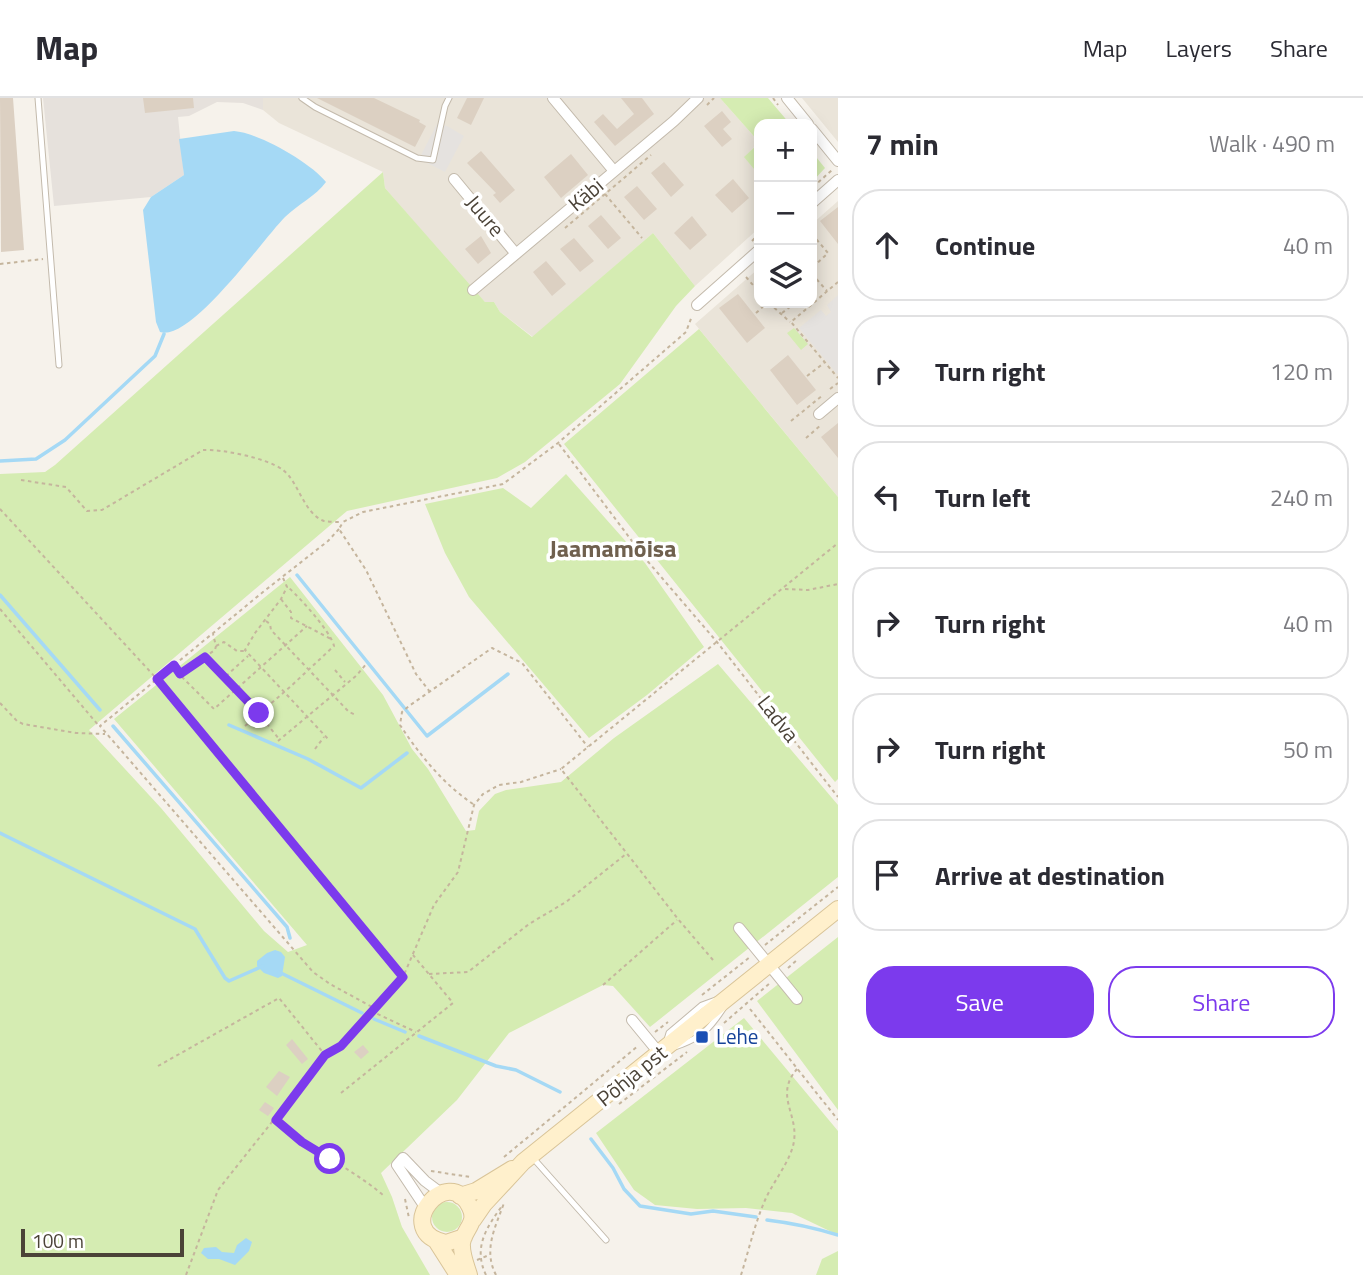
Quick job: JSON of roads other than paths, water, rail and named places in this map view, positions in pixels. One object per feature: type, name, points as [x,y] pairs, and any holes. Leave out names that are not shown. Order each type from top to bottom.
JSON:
[{"type":"street","points":[[553,98],[614,171]]},
{"type":"street","name":"Käbi","points":[[474,290],[698,98]]},
{"type":"street","points":[[786,98],[804,119]]},
{"type":"street","points":[[817,138],[836,170],[817,196]]},
{"type":"street","name":"Juure","points":[[454,179],[516,254]]},
{"type":"street","points":[[697,305],[754,254]]},
{"type":"street","points":[[819,414],[838,398]]},
{"type":"street","name":"Põhja pst","points":[[460,1196],[476,1191],[527,1159],[732,994],[774,971],[838,909]]},
{"type":"street","points":[[739,928],[797,999]]},
{"type":"street","points":[[632,1020],[662,1052]]},
{"type":"street","points":[[425,1207],[397,1165],[403,1158],[441,1193]]},
{"type":"street","name":"Põhja pst","points":[[473,1220],[484,1204],[527,1159]]},
{"type":"street","points":[[451,1192],[460,1196],[470,1206],[473,1220],[462,1245],[468,1268],[425,1228],[425,1207],[441,1193],[451,1192]]},
{"type":"street","points":[[435,1239],[446,1243],[464,1237]]},
{"type":"lane","points":[[38,98],[59,365]]},
{"type":"lane","points":[[302,98],[416,158],[433,160],[449,98]]},
{"type":"lane","points":[[527,1159],[606,1240]]},
{"type":"water","points":[[234,131],[257,137],[283,150],[326,182],[285,217],[207,306],[189,322],[173,331],[160,332],[156,322],[143,210],[151,197],[184,175],[179,139]]},
{"type":"water","points":[[275,950],[285,957],[282,976],[278,978],[264,973],[257,966],[257,961]]},
{"type":"water","points":[[246,1238],[252,1242],[249,1251],[235,1265],[219,1259],[208,1259],[201,1253],[204,1248],[216,1247],[222,1252],[234,1253],[237,1245]]},
{"type":"waterway","points":[[0,461],[36,459],[65,440],[155,356],[164,334]]},
{"type":"waterway","points":[[297,575],[427,736],[508,674]]},
{"type":"waterway","points":[[0,595],[100,710]]},
{"type":"waterway","points":[[229,725],[308,759],[361,788],[407,753]]},
{"type":"waterway","points":[[113,726],[287,927],[290,938]]},
{"type":"waterway","points":[[0,833],[195,929],[229,981],[263,966]]},
{"type":"waterway","points":[[279,972],[362,1013]]},
{"type":"waterway","points":[[374,1019],[405,1032]]},
{"type":"waterway","points":[[419,1036],[496,1066],[516,1070],[560,1092]]},
{"type":"waterway","points":[[591,1139],[613,1168],[624,1189],[640,1206],[691,1214],[713,1211],[756,1217]]},
{"type":"waterway","points":[[767,1220],[838,1235]]},
{"type":"place","name":"Lehe","points":[[702,1037]]},
{"type":"district","name":"Jaamamõisa","points":[[613,549]]}]
